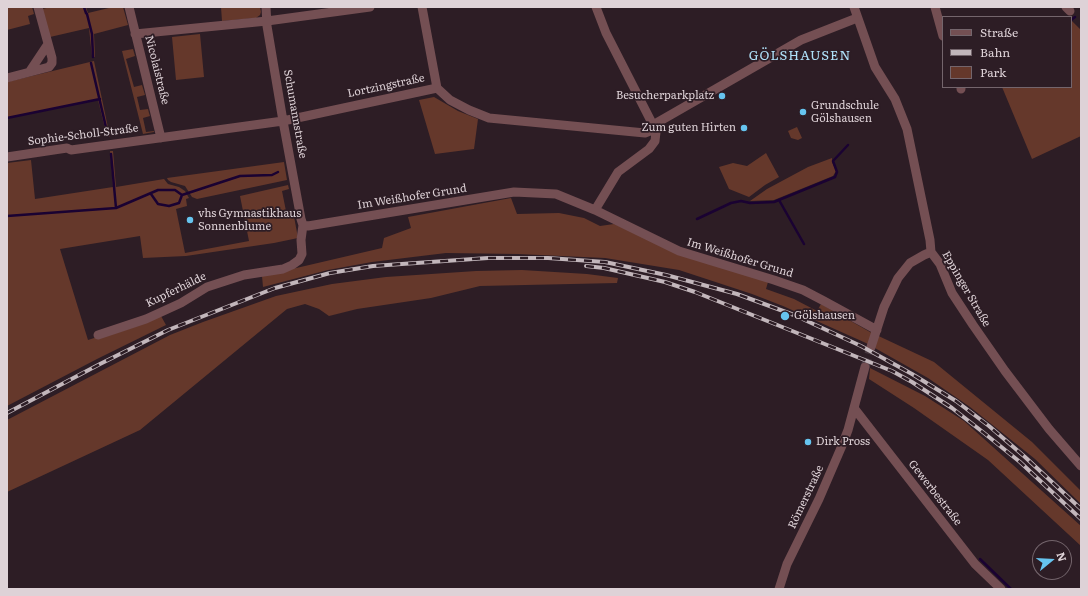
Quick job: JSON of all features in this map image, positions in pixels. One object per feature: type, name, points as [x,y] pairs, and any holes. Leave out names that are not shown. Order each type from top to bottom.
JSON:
[{"type":"street","points":[[7,78],[49,66],[52,63],[52,58],[38,7]]},
{"type":"street","name":"Nicolaistraße","points":[[129,7],[161,138]]},
{"type":"street","name":"Schumannstraße","points":[[266,7],[283,121],[303,225]]},
{"type":"street","points":[[136,34],[267,21],[370,7]]},
{"type":"street","points":[[422,7],[437,88]]},
{"type":"street","points":[[595,210],[618,172],[649,149],[655,140],[656,132],[606,33],[596,7]]},
{"type":"street","name":"Eppinger Straße","points":[[854,7],[875,67],[895,99],[907,129],[930,240],[931,252],[940,264],[952,293],[1005,371],[1049,429],[1081,466]]},
{"type":"street","points":[[935,7],[942,32]]},
{"type":"street","points":[[653,125],[801,40],[857,18]]},
{"type":"street","points":[[30,72],[48,44]]},
{"type":"street","name":"Lortzingstraße","points":[[161,138],[283,121],[437,88],[450,100],[489,118],[645,133],[650,131],[653,125]]},
{"type":"street","name":"Sophie-Scholl-Straße","points":[[7,157],[67,148],[72,150],[161,138]]},
{"type":"street","name":"Im Weißhofer Grund","points":[[303,225],[308,226],[514,192],[556,194],[595,210],[679,251],[803,290],[877,330]]},
{"type":"street","name":"Kupferhälde","points":[[98,334],[146,319],[181,302],[207,287],[244,275],[283,269],[292,265],[299,260],[302,254],[301,240],[303,225]]},
{"type":"street","points":[[871,347],[884,307],[898,278],[910,263],[931,252]]},
{"type":"street","name":"Römerstraße","points":[[779,589],[788,564],[841,448],[865,367]]},
{"type":"street","name":"Gewerbestraße","points":[[854,408],[975,564],[1001,589]]},
{"type":"green space","points":[[7,7],[32,7],[34,14],[28,16],[30,24],[7,30]]},
{"type":"green space","points":[[51,7],[86,7],[88,13],[113,7],[123,7],[128,25],[94,34],[95,57],[92,57],[89,28],[50,37],[42,9]]},
{"type":"green space","points":[[221,7],[260,7],[261,12],[256,18],[222,21]]},
{"type":"green space","points":[[1072,21],[1081,30],[1081,136],[1032,159],[1002,88],[1072,88]]},
{"type":"green space","points":[[200,34],[204,77],[176,80],[172,37]]},
{"type":"green space","points":[[133,49],[135,56],[126,59],[134,87],[142,85],[145,95],[137,97],[140,110],[148,109],[150,116],[143,118],[146,132],[154,132],[143,134],[122,51]]},
{"type":"green space","points":[[94,61],[110,137],[107,137],[98,100],[7,118],[7,82]]},
{"type":"green space","points":[[434,97],[458,111],[478,119],[474,149],[435,154],[419,100]]},
{"type":"green space","points":[[797,127],[802,138],[798,140],[791,138],[788,131]]},
{"type":"green space","points":[[110,151],[113,151],[116,187],[164,179],[168,184],[179,187],[185,191],[189,198],[186,199],[187,206],[176,209],[185,253],[249,241],[240,196],[288,185],[289,189],[282,191],[286,211],[293,211],[298,238],[186,256],[143,258],[140,236],[60,249],[88,340],[161,316],[166,325],[7,406],[7,163],[31,160],[35,199],[113,187]]},
{"type":"green space","points":[[766,153],[779,177],[749,197],[729,189],[719,167],[733,163],[747,166]]},
{"type":"green space","points":[[832,158],[836,171],[833,176],[774,200],[750,201],[767,189],[808,167]]},
{"type":"green space","points":[[284,162],[287,180],[197,199],[192,197],[185,186],[171,182],[167,178]]},
{"type":"green space","points":[[511,198],[517,214],[559,213],[584,218],[600,226],[614,224],[768,282],[766,289],[794,299],[817,311],[821,304],[870,332],[934,362],[1032,442],[1081,491],[1081,504],[1035,459],[970,407],[928,378],[866,343],[783,306],[679,270],[605,258],[518,254],[446,253],[372,262],[328,270],[263,287],[262,276],[382,248],[384,238],[411,228],[408,217]]},
{"type":"green space","points":[[522,270],[587,274],[618,278],[617,283],[480,286],[431,298],[357,309],[329,316],[319,309],[305,304],[287,309],[140,430],[7,492],[7,420],[170,335],[276,296],[332,284],[386,277],[476,271]]},
{"type":"green space","points":[[870,368],[925,396],[964,421],[1081,526],[1081,546],[988,460],[914,408],[869,379]]},
{"type":"waterway","points":[[84,7],[92,34],[93,57]]},
{"type":"waterway","points":[[91,63],[108,136]]},
{"type":"waterway","points":[[7,118],[100,99]]},
{"type":"waterway","points":[[697,219],[731,203],[741,201],[750,203],[774,202],[835,177],[837,172],[833,161],[848,145]]},
{"type":"waterway","points":[[111,154],[116,208]]},
{"type":"waterway","points":[[7,216],[116,208],[158,190],[175,190],[182,195],[240,176],[272,175],[278,172]]},
{"type":"waterway","points":[[151,194],[158,204],[169,206],[179,203],[182,195]]},
{"type":"waterway","points":[[779,200],[804,244]]},
{"type":"waterway","points":[[980,559],[1011,589]]},
{"type":"tunnel","points":[[865,367],[871,347]]},
{"type":"railway","points":[[7,413],[168,330],[275,288],[330,273],[373,266],[488,258],[548,258],[605,262],[666,275],[737,294],[794,315],[861,346],[912,374],[956,401],[989,426],[1025,457],[1081,509]]},
{"type":"railway","points":[[586,266],[604,268],[665,282],[695,292],[892,371],[952,408],[984,433],[1020,462],[1081,519]]},
{"type":"place","name":"Besucherparkplatz","points":[[722,96]]},
{"type":"place","name":"Grundschule Gölshausen","points":[[803,112]]},
{"type":"place","name":"Zum guten Hirten","points":[[744,128]]},
{"type":"place","name":"vhs Gymnastikhaus Sonnenblume","points":[[190,220]]},
{"type":"place","name":"Gölshausen","points":[[785,316]]},
{"type":"place","name":"Dirk Pross","points":[[808,442]]},
{"type":"district","name":"GÖLSHAUSEN","points":[[800,56]]}]
